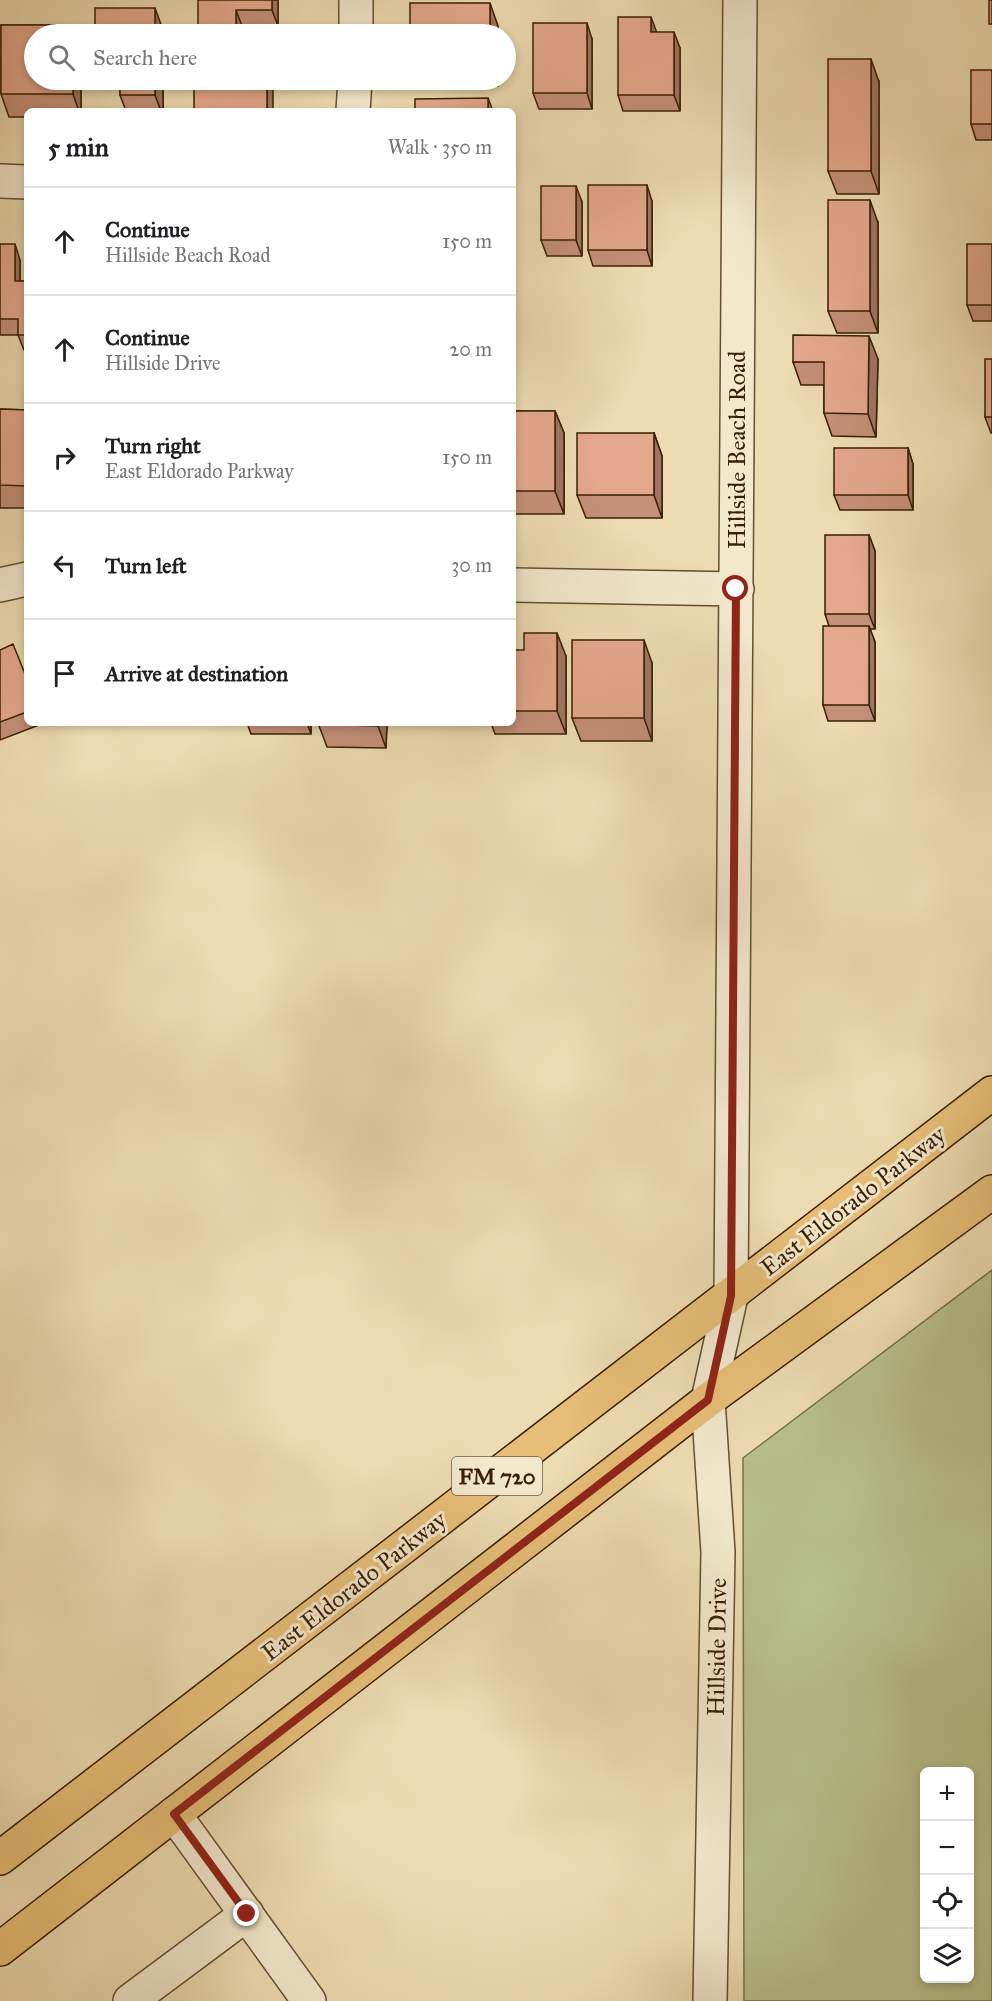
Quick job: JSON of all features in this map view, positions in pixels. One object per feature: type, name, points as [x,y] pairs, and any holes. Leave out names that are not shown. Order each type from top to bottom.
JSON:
[{"type":"main road","name":"East Eldorado Parkway","points":[[0,1857],[992,1093]]},
{"type":"main road","name":"FM 720","points":[[0,1949],[708,1400],[992,1192]]},
{"type":"street","points":[[356,0],[356,24]]},
{"type":"street","name":"Hillside Beach Road","points":[[731,1296],[740,0]]},
{"type":"street","points":[[352,108],[354,90]]},
{"type":"street","points":[[0,181],[24,182]]},
{"type":"street","points":[[0,585],[24,580]]},
{"type":"street","points":[[516,585],[736,589]]},
{"type":"street","name":"Hillside Drive","points":[[702,2001],[718,1552],[708,1400],[731,1296]]},
{"type":"street","points":[[174,1814],[309,2001]]},
{"type":"street","points":[[130,2001],[247,1914]]},
{"type":"green space","points":[[992,1270],[992,2001],[744,2001],[743,1458]]},
{"type":"building","points":[[198,0],[272,0],[272,10],[236,10],[236,24],[198,24]]},
{"type":"building","points":[[989,0],[992,0],[992,24],[989,24]]},
{"type":"building","points":[[410,3],[490,3],[490,24],[410,24]]},
{"type":"building","points":[[95,8],[155,8],[155,24],[95,24]]},
{"type":"building","points":[[618,17],[651,17],[651,32],[674,32],[674,95],[618,95]]},
{"type":"building","points":[[533,23],[587,23],[587,93],[533,93]]},
{"type":"building","points":[[1,25],[24,25],[24,90],[73,90],[73,94],[1,94]]},
{"type":"building","points":[[828,59],[871,59],[871,171],[828,171]]},
{"type":"building","points":[[971,70],[992,70],[992,124],[971,124]]},
{"type":"building","points":[[120,90],[155,90],[155,95],[120,95]]},
{"type":"building","points":[[194,90],[267,90],[267,108],[194,108]]},
{"type":"building","points":[[488,98],[488,108],[415,108],[415,99]]},
{"type":"building","points":[[588,185],[647,185],[647,250],[588,250]]},
{"type":"building","points":[[541,186],[576,186],[576,240],[541,240]]},
{"type":"building","points":[[828,200],[870,200],[870,311],[828,311]]},
{"type":"building","points":[[0,244],[15,244],[15,281],[24,281],[24,335],[18,335],[18,319],[0,319]]},
{"type":"building","points":[[967,244],[992,244],[992,305],[967,305]]},
{"type":"building","points":[[793,335],[869,336],[868,414],[824,413],[824,362],[793,362]]},
{"type":"building","points":[[985,359],[992,359],[992,417],[985,417]]},
{"type":"building","points":[[0,409],[24,410],[24,486],[0,485]]},
{"type":"building","points":[[516,411],[555,411],[555,491],[516,491]]},
{"type":"building","points":[[577,433],[654,433],[654,495],[577,495]]},
{"type":"building","points":[[834,448],[908,448],[908,495],[834,495]]},
{"type":"building","points":[[825,535],[869,535],[869,614],[825,614]]},
{"type":"building","points":[[823,626],[869,626],[869,705],[823,705]]},
{"type":"building","points":[[524,633],[557,633],[557,711],[516,711],[516,650],[524,650]]},
{"type":"building","points":[[572,640],[644,640],[644,718],[572,718]]},
{"type":"building","points":[[13,644],[24,672],[24,713],[0,722],[0,650]]},
{"type":"route","points":[[247,1914],[174,1814],[708,1400],[731,1296],[736,589]]}]
